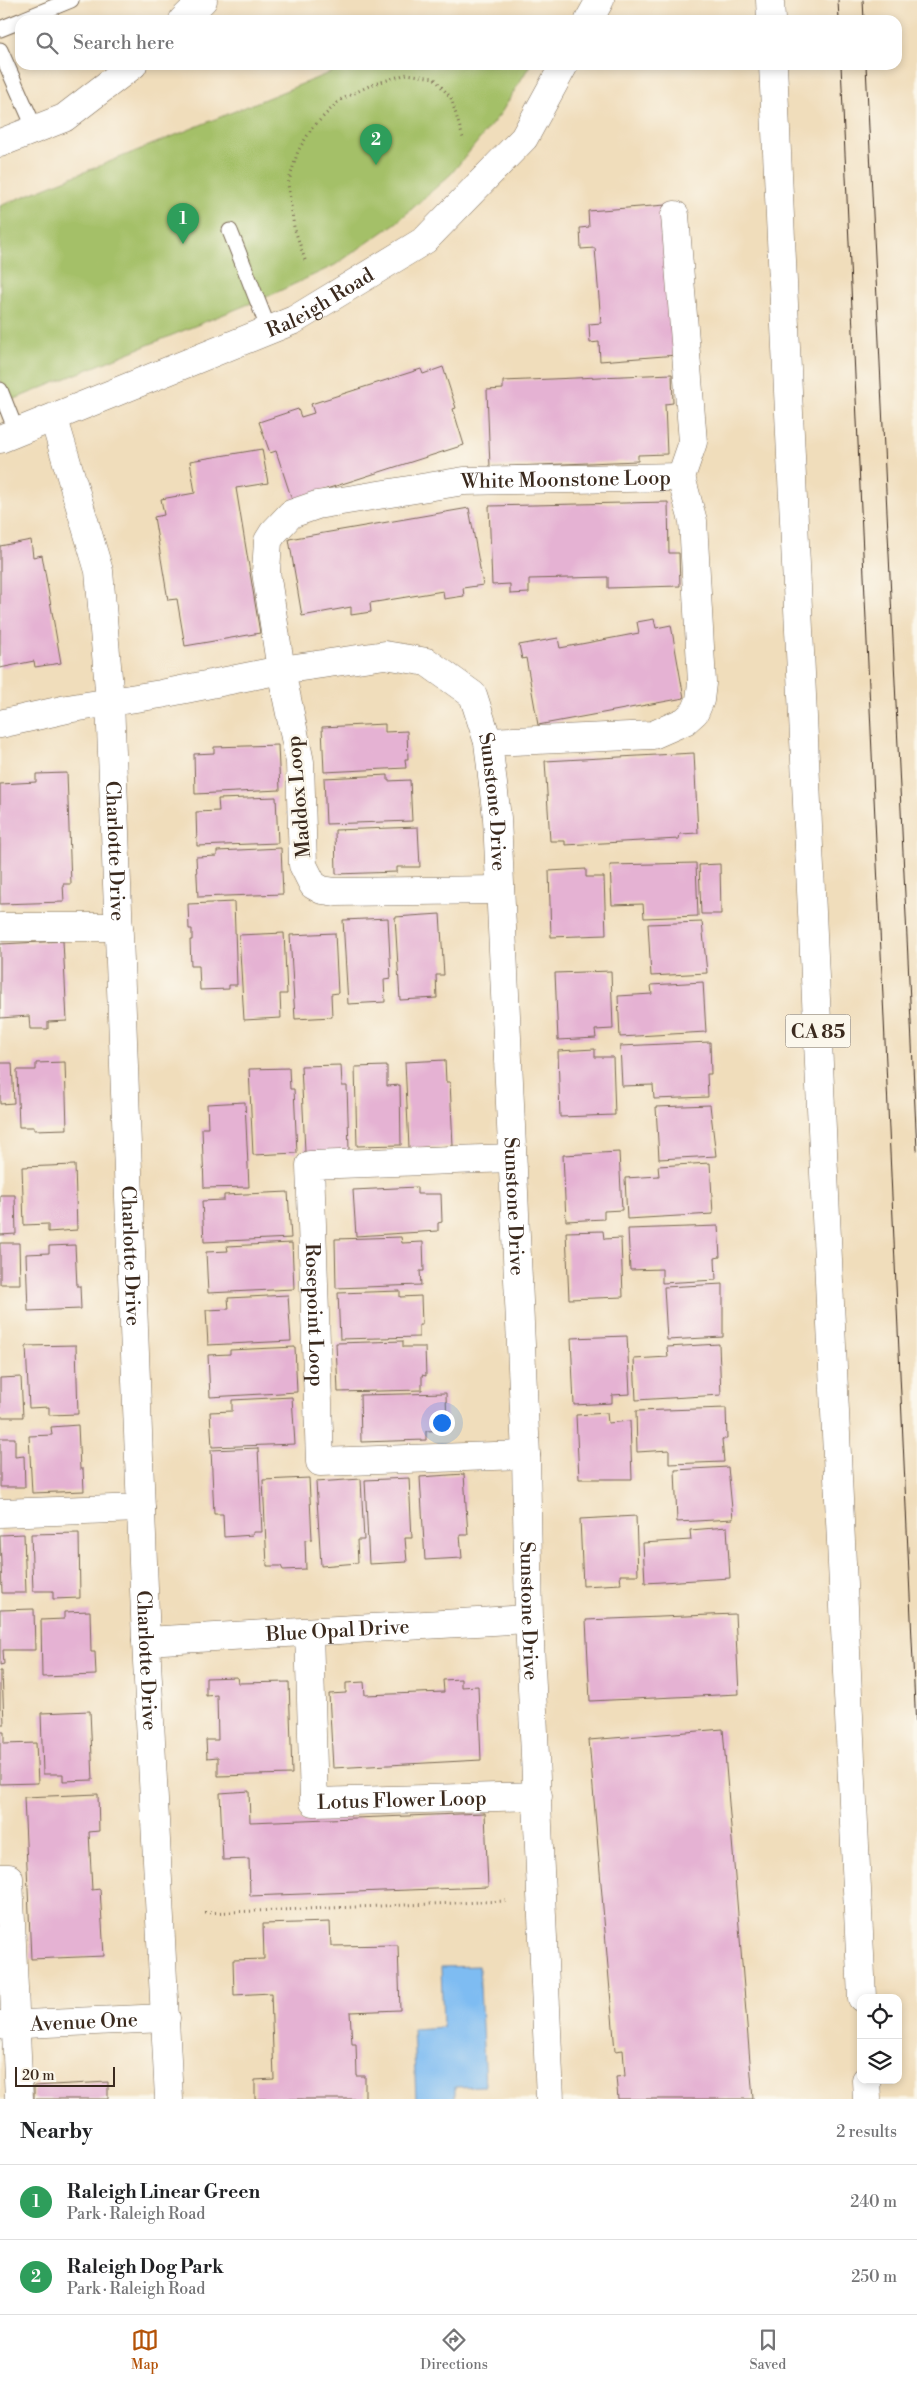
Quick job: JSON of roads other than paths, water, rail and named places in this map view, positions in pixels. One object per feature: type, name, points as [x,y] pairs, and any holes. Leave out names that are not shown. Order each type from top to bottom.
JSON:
[{"type":"main road","points":[[188,15],[203,0]]},
{"type":"main road","points":[[592,15],[600,0]]},
{"type":"main road","points":[[770,0],[771,15]]},
{"type":"main road","points":[[0,143],[64,118],[126,70]]},
{"type":"main road","name":"Raleigh Road","points":[[8,436],[54,419],[294,320],[425,240],[524,138],[561,70]]},
{"type":"main road","name":"CA 85","points":[[773,70],[862,1994]]},
{"type":"main road","points":[[675,215],[693,442],[680,477]]},
{"type":"main road","name":"Charlotte Drive","points":[[54,419],[99,571],[110,702],[146,1641],[169,2099]]},
{"type":"main road","name":"White Moonstone Loop","points":[[281,670],[266,572],[268,541],[290,514],[344,500],[464,481],[680,477],[693,521],[702,683],[700,700],[695,712],[685,721],[653,735],[488,742]]},
{"type":"main road","name":"Sunstone Drive","points":[[0,724],[281,670],[385,655],[427,662],[474,695],[488,742],[496,818],[500,890],[526,1456],[529,1619],[550,2099]]},
{"type":"main road","name":"Maddox Loop","points":[[281,670],[300,762],[303,865],[313,885],[322,890],[336,892],[500,890]]},
{"type":"main road","points":[[0,927],[119,927]]},
{"type":"main road","name":"Rosepoint Loop","points":[[512,1158],[310,1164],[320,1462],[526,1456]]},
{"type":"main road","points":[[0,1513],[141,1508]]},
{"type":"main road","name":"Blue Opal Drive","points":[[146,1641],[529,1619]]},
{"type":"main road","name":"Lotus Flower Loop","points":[[309,1632],[314,1802],[538,1796]]},
{"type":"main road","points":[[0,1878],[9,1878],[8,2024],[19,2099]]},
{"type":"main road","name":"Avenue One","points":[[8,2024],[166,2018]]},
{"type":"main road","points":[[866,2084],[867,2099]]},
{"type":"lane","points":[[34,15],[71,0]]},
{"type":"lane","points":[[0,29],[15,23]]},
{"type":"lane","points":[[0,50],[35,129]]},
{"type":"lane","points":[[230,231],[270,330]]},
{"type":"lane","points":[[0,390],[8,436]]},
{"type":"water","points":[[479,1966],[485,2086],[455,2087],[455,2099],[416,2099],[413,2029],[443,2027],[441,1967]]},
{"type":"tram line","points":[[838,0],[839,15]]},
{"type":"tram line","points":[[863,0],[864,15]]},
{"type":"tram line","points":[[841,70],[917,1751]]},
{"type":"tram line","points":[[866,70],[917,1150]]},
{"type":"place","name":"Raleigh Dog Park","points":[[376,165]]},
{"type":"place","name":"Raleigh Linear Green","points":[[183,244]]}]
